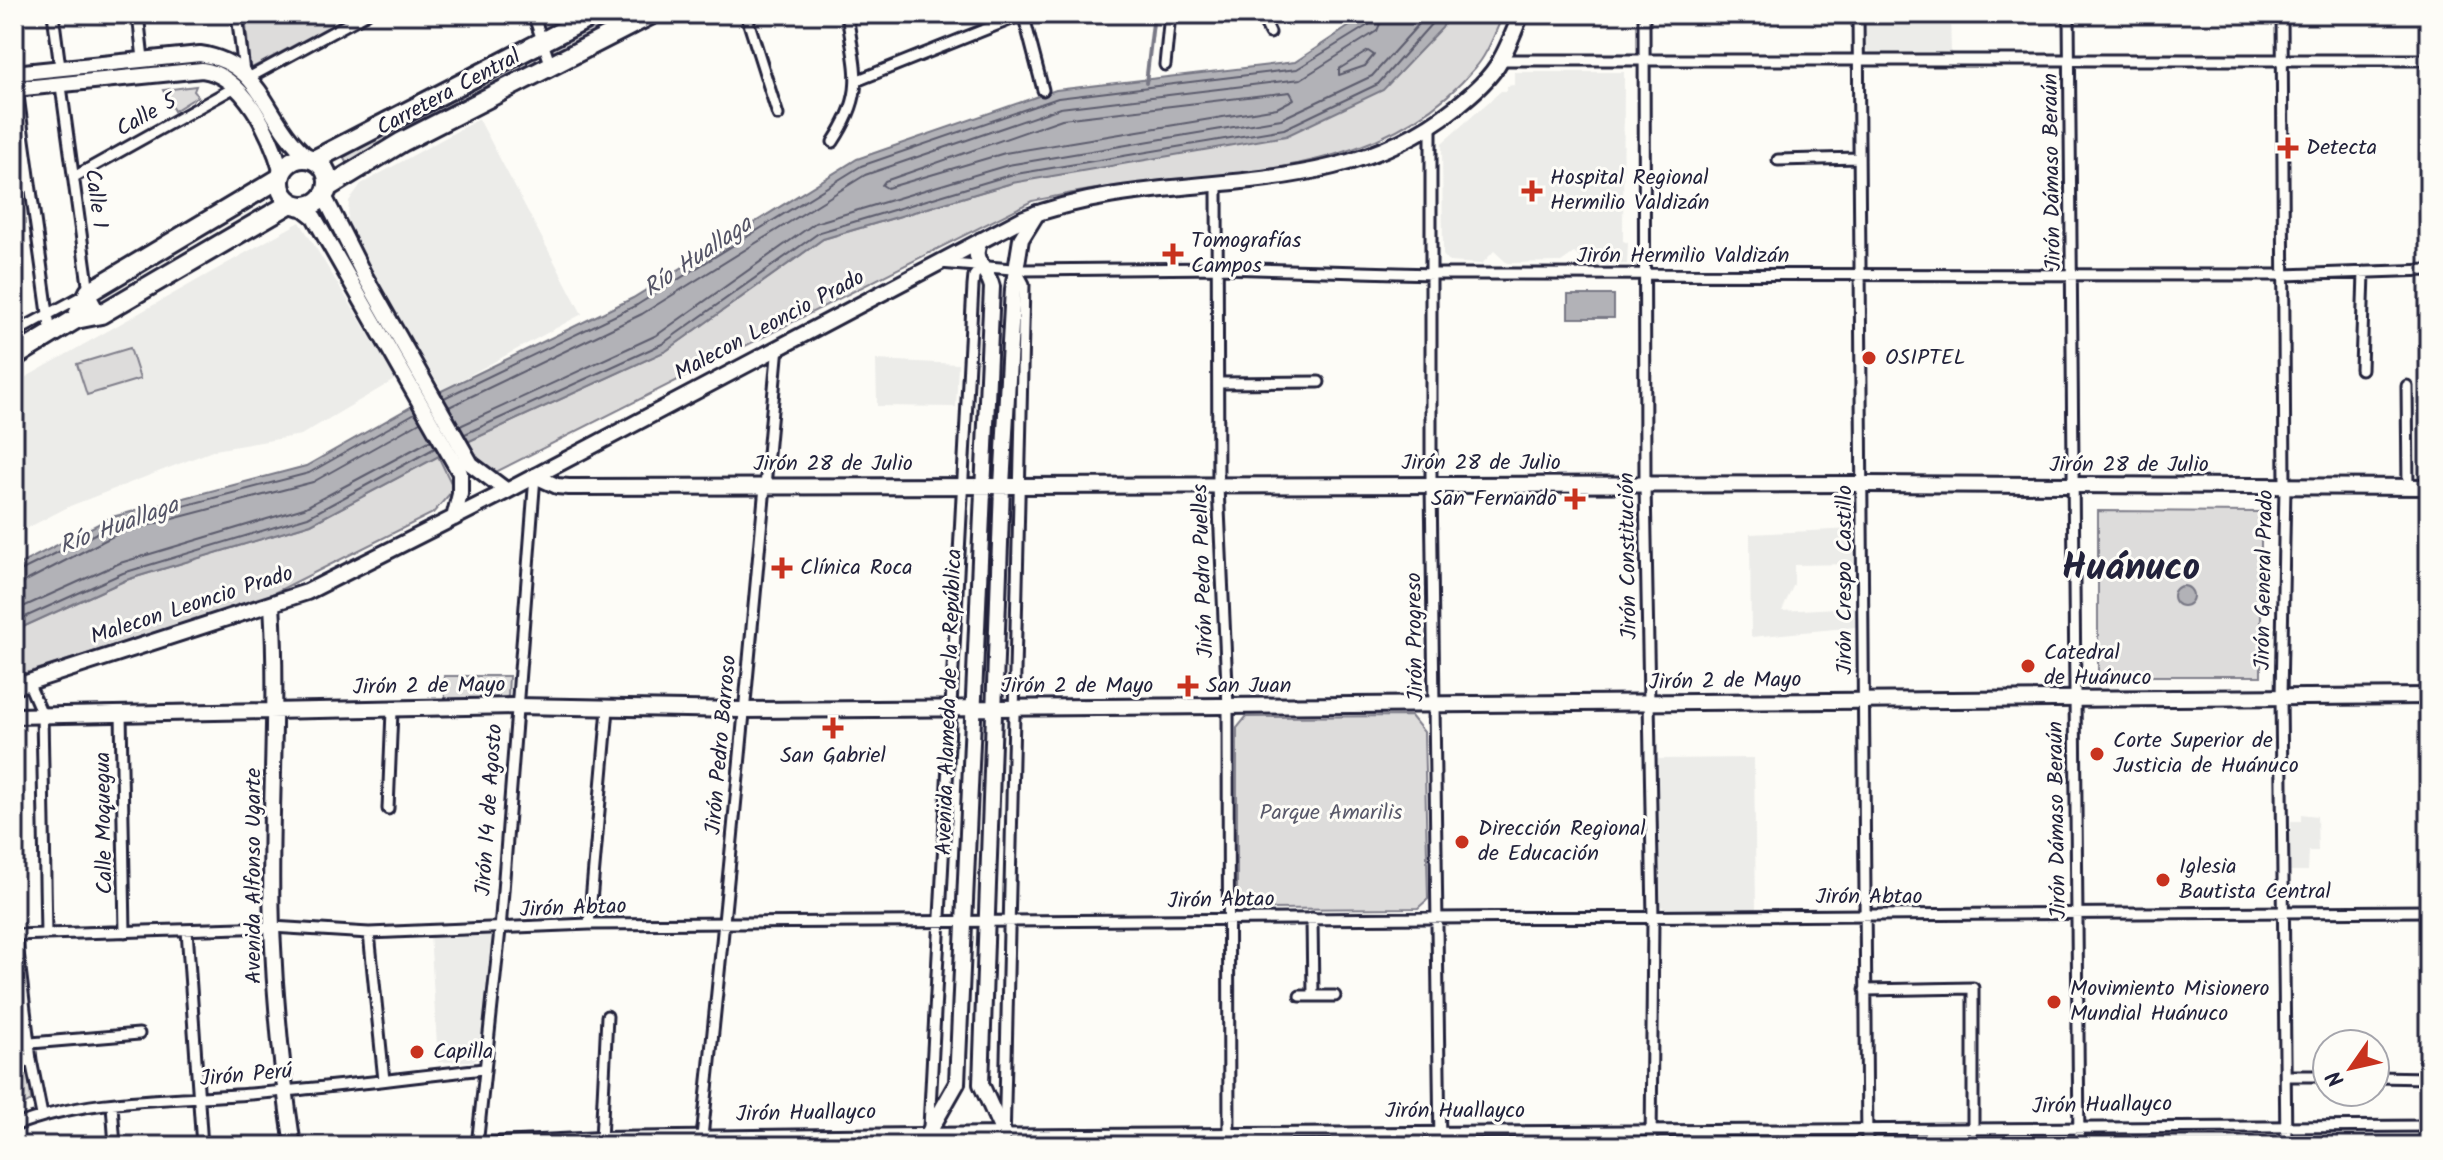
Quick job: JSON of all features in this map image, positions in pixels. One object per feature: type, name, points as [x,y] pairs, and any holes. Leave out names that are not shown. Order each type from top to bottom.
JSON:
[{"type":"highway","name":"Carretera Central","points":[[311,159],[596,14]]},
{"type":"highway","name":"Carretera Central","points":[[326,191],[402,142],[639,17]]},
{"type":"highway","points":[[14,357],[76,319],[101,314],[295,204],[318,202],[326,191],[325,171],[311,159],[292,161],[281,176],[89,292],[76,319]]},
{"type":"highway","points":[[281,176],[280,187],[295,204]]},
{"type":"street","points":[[53,14],[60,67]]},
{"type":"street","points":[[138,14],[143,59]]},
{"type":"street","points":[[237,14],[247,74],[285,137],[311,159]]},
{"type":"street","points":[[247,74],[366,14]]},
{"type":"street","points":[[533,14],[551,66]]},
{"type":"street","points":[[746,14],[778,115]]},
{"type":"street","points":[[833,142],[852,114],[856,81],[847,14]]},
{"type":"street","points":[[1165,65],[1170,14]]},
{"type":"street","points":[[1261,14],[1270,33]]},
{"type":"street","name":"Malecon Leoncio Prado","points":[[21,685],[307,592],[507,491],[778,346],[1037,213],[1094,198],[1217,186],[1325,169],[1406,141],[1469,97],[1501,60],[1521,14]]},
{"type":"street","name":"Jirón Constitución","points":[[1644,14],[1645,485],[1653,918],[1651,1146]]},
{"type":"street","name":"Jirón Crespo Castillo","points":[[1858,14],[1867,1146]]},
{"type":"street","name":"Jirón Dámaso Beraún","points":[[2069,14],[2079,1146]]},
{"type":"street","name":"Jirón General Prado","points":[[2282,14],[2285,487],[2281,697],[2286,912],[2286,1146]]},
{"type":"street","points":[[856,81],[1024,15],[1043,90]]},
{"type":"street","points":[[51,335],[15,68],[200,54],[222,57],[247,74]]},
{"type":"street","points":[[1501,60],[2429,60]]},
{"type":"street","points":[[16,89],[202,70],[218,72],[237,86],[275,150],[281,176]]},
{"type":"street","name":"Calle 1","points":[[61,86],[89,292],[101,314]]},
{"type":"street","name":"Calle 5","points":[[74,177],[237,86]]},
{"type":"street","name":"Jirón Progreso","points":[[1431,126],[1431,484],[1440,1146]]},
{"type":"street","points":[[1778,160],[1859,158]]},
{"type":"street","points":[[14,187],[30,186]]},
{"type":"street","name":"Jirón Pedro Puelles","points":[[1217,186],[1220,268],[1218,487],[1228,707],[1229,1146]]},
{"type":"street","points":[[326,191],[364,275],[394,325],[465,469],[454,518]]},
{"type":"street","points":[[295,204],[314,217],[465,469],[507,491]]},
{"type":"street","name":"Avenida Alameda de la República","points":[[1004,1141],[981,1084],[994,709],[1002,486],[1016,269],[1025,228],[1037,213]]},
{"type":"street","name":"Avenida Alameda de la República","points":[[928,1140],[957,1083],[992,287],[975,250],[981,240]]},
{"type":"street","name":"Jirón Hermilio Valdizán","points":[[937,263],[1016,269],[1220,268],[1433,274],[2284,275],[2429,270]]},
{"type":"street","name":"Avenida Alameda de la República","points":[[928,1140],[973,286],[974,276],[981,267]]},
{"type":"street","name":"Avenida Alameda de la República","points":[[1004,1141],[1024,284],[1016,269]]},
{"type":"street","points":[[2361,369],[2364,272]]},
{"type":"street","points":[[14,333],[89,292]]},
{"type":"street","name":"Jirón Pedro Barroso","points":[[702,1142],[726,925],[742,710],[778,346]]},
{"type":"street","points":[[1219,383],[1319,382]]},
{"type":"street","points":[[2407,386],[2408,488]]},
{"type":"street","name":"Jirón 28 de Julio","points":[[535,476],[557,486],[569,487],[1431,484],[2429,487]]},
{"type":"street","name":"Jirón 14 de Agosto","points":[[479,1146],[483,1069],[500,930],[535,476]]},
{"type":"street","name":"Avenida Alfonso Ugarte","points":[[272,605],[277,710],[272,927],[285,1092],[293,1146]]},
{"type":"street","points":[[21,685],[42,714],[46,934]]},
{"type":"street","name":"Jirón 2 de Mayo","points":[[14,716],[277,710],[392,711],[515,706],[742,710],[1650,706],[2074,698],[2429,696]]},
{"type":"street","points":[[589,924],[608,709]]},
{"type":"street","points":[[388,809],[392,711]]},
{"type":"street","name":"Calle Moquegua","points":[[121,713],[125,932]]},
{"type":"street","name":"Jirón Abtao","points":[[15,935],[272,927],[369,933],[589,924],[2429,911]]},
{"type":"street","points":[[1312,918],[1313,996]]},
{"type":"street","points":[[187,930],[202,1146]]},
{"type":"street","points":[[369,933],[384,1080]]},
{"type":"street","points":[[15,935],[31,1060],[42,1115]]},
{"type":"street","points":[[1865,990],[1973,988],[1973,1130]]},
{"type":"street","points":[[1300,996],[1335,996]]},
{"type":"street","points":[[601,1140],[607,1016]]},
{"type":"street","points":[[31,1043],[139,1034]]},
{"type":"street","points":[[14,1064],[31,1060]]},
{"type":"street","name":"Jirón Perú","points":[[14,1126],[42,1115],[112,1105],[285,1092],[483,1069]]},
{"type":"street","points":[[2287,1076],[2311,1076]]},
{"type":"street","points":[[2391,1077],[2429,1078]]},
{"type":"street","points":[[112,1105],[115,1146]]},
{"type":"street","name":"Jirón Huallayco","points":[[479,1146],[601,1140],[1004,1141],[1229,1134],[2429,1126]]},
{"type":"shaded area","points":[[1862,14],[1950,14],[1951,53],[1871,53],[1863,48]]},
{"type":"shaded area","name":"Hospital Regional Hermilio Valdizán","points":[[1514,72],[1624,72],[1623,241],[1628,243],[1627,264],[1587,265],[1574,253],[1561,262],[1507,263],[1494,251],[1482,264],[1449,262],[1443,255],[1442,143],[1501,91],[1507,91],[1507,86],[1514,85]]},
{"type":"shaded area","points":[[479,119],[582,314],[442,390],[359,256],[347,230],[349,201],[361,184]]},
{"type":"shaded area","points":[[300,222],[396,379],[301,435],[215,450],[70,506],[14,535],[14,384]]},
{"type":"shaded area","points":[[876,360],[958,364],[956,407],[877,406]]},
{"type":"shaded area","points":[[1853,529],[1854,564],[1794,565],[1794,584],[1782,611],[1855,607],[1856,627],[1751,637],[1750,534]]},
{"type":"shaded area","points":[[1754,758],[1756,909],[1665,909],[1658,903],[1657,759]]},
{"type":"shaded area","points":[[2301,814],[2317,816],[2318,851],[2309,851],[2308,871],[2288,871],[2291,821],[2301,821]]},
{"type":"shaded area","points":[[430,933],[487,933],[494,940],[479,1057],[474,1061],[438,1062]]},
{"type":"shaded area","points":[[2276,1134],[2276,1146],[2146,1146],[2145,1135]]},
{"type":"green space","points":[[245,14],[353,14],[250,69]]},
{"type":"green space","points":[[610,14],[621,14],[624,20],[553,54],[550,46],[554,42]]},
{"type":"green space","points":[[1449,14],[1504,14],[1488,49],[1475,68],[1439,103],[1398,130],[1353,149],[1306,162],[1258,171],[1100,188],[1032,201],[496,472],[479,464],[465,443],[666,351],[823,239],[1012,183],[1441,28]]},
{"type":"green space","points":[[530,57],[538,61],[347,164],[343,157]]},
{"type":"green space","points":[[196,86],[194,91],[198,96],[174,111],[163,90]]},
{"type":"green space","points":[[130,348],[140,379],[87,395],[77,364]]},
{"type":"green space","points":[[438,456],[454,489],[433,513],[266,597],[14,677],[14,631],[126,580],[311,524]]},
{"type":"green space","points":[[2098,511],[2261,512],[2261,676],[2098,676]]},
{"type":"green space","points":[[444,676],[509,676],[508,696],[500,701],[445,701]]},
{"type":"green space","name":"Parque Amarilis","points":[[1411,716],[1424,732],[1428,899],[1418,908],[1247,909],[1237,900],[1237,728],[1246,717]]},
{"type":"green space","points":[[29,1067],[31,1101],[14,1111],[14,1071]]},
{"type":"green space","points":[[2140,1134],[2140,1146],[2087,1146],[2086,1135]]},
{"type":"water","name":"Río Huallaga","points":[[1368,14],[1449,14],[1442,28],[1383,90],[1286,136],[1012,183],[823,239],[666,351],[454,448],[311,524],[126,580],[14,631],[14,567],[112,517],[306,466],[425,399],[633,298],[857,159],[1056,90],[1295,62]]},
{"type":"water","points":[[1568,295],[1614,295],[1614,318],[1568,318]]},
{"type":"water","points":[[2183,586],[2190,589],[2193,596],[2190,603],[2183,606],[2176,603],[2173,596],[2176,589]]},
{"type":"waterway","points":[[1146,83],[1154,14]]},
{"type":"place","name":"Detecta","points":[[2288,148]]},
{"type":"place","name":"Hospital Regional Hermilio Valdizán","points":[[1532,191]]},
{"type":"place","name":"Tomografías Campos","points":[[1173,254]]},
{"type":"place","name":"OSIPTEL","points":[[1869,358]]},
{"type":"place","name":"San Fernando","points":[[1575,499]]},
{"type":"place","name":"Clínica Roca","points":[[782,568]]},
{"type":"place","name":"Catedral de Huánuco","points":[[2028,666]]},
{"type":"place","name":"San Juan","points":[[1188,686]]},
{"type":"place","name":"San Gabriel","points":[[833,728]]},
{"type":"place","name":"Corte Superior de Justicia de Huánuco","points":[[2097,754]]},
{"type":"place","name":"Dirección Regional de Educación","points":[[1462,842]]},
{"type":"place","name":"Iglesia Bautista Central","points":[[2163,880]]},
{"type":"place","name":"Movimiento Misionero Mundial Huánuco","points":[[2054,1002]]},
{"type":"place","name":"Capilla","points":[[417,1052]]},
{"type":"district","name":"Huánuco","points":[[2131,569]]}]
